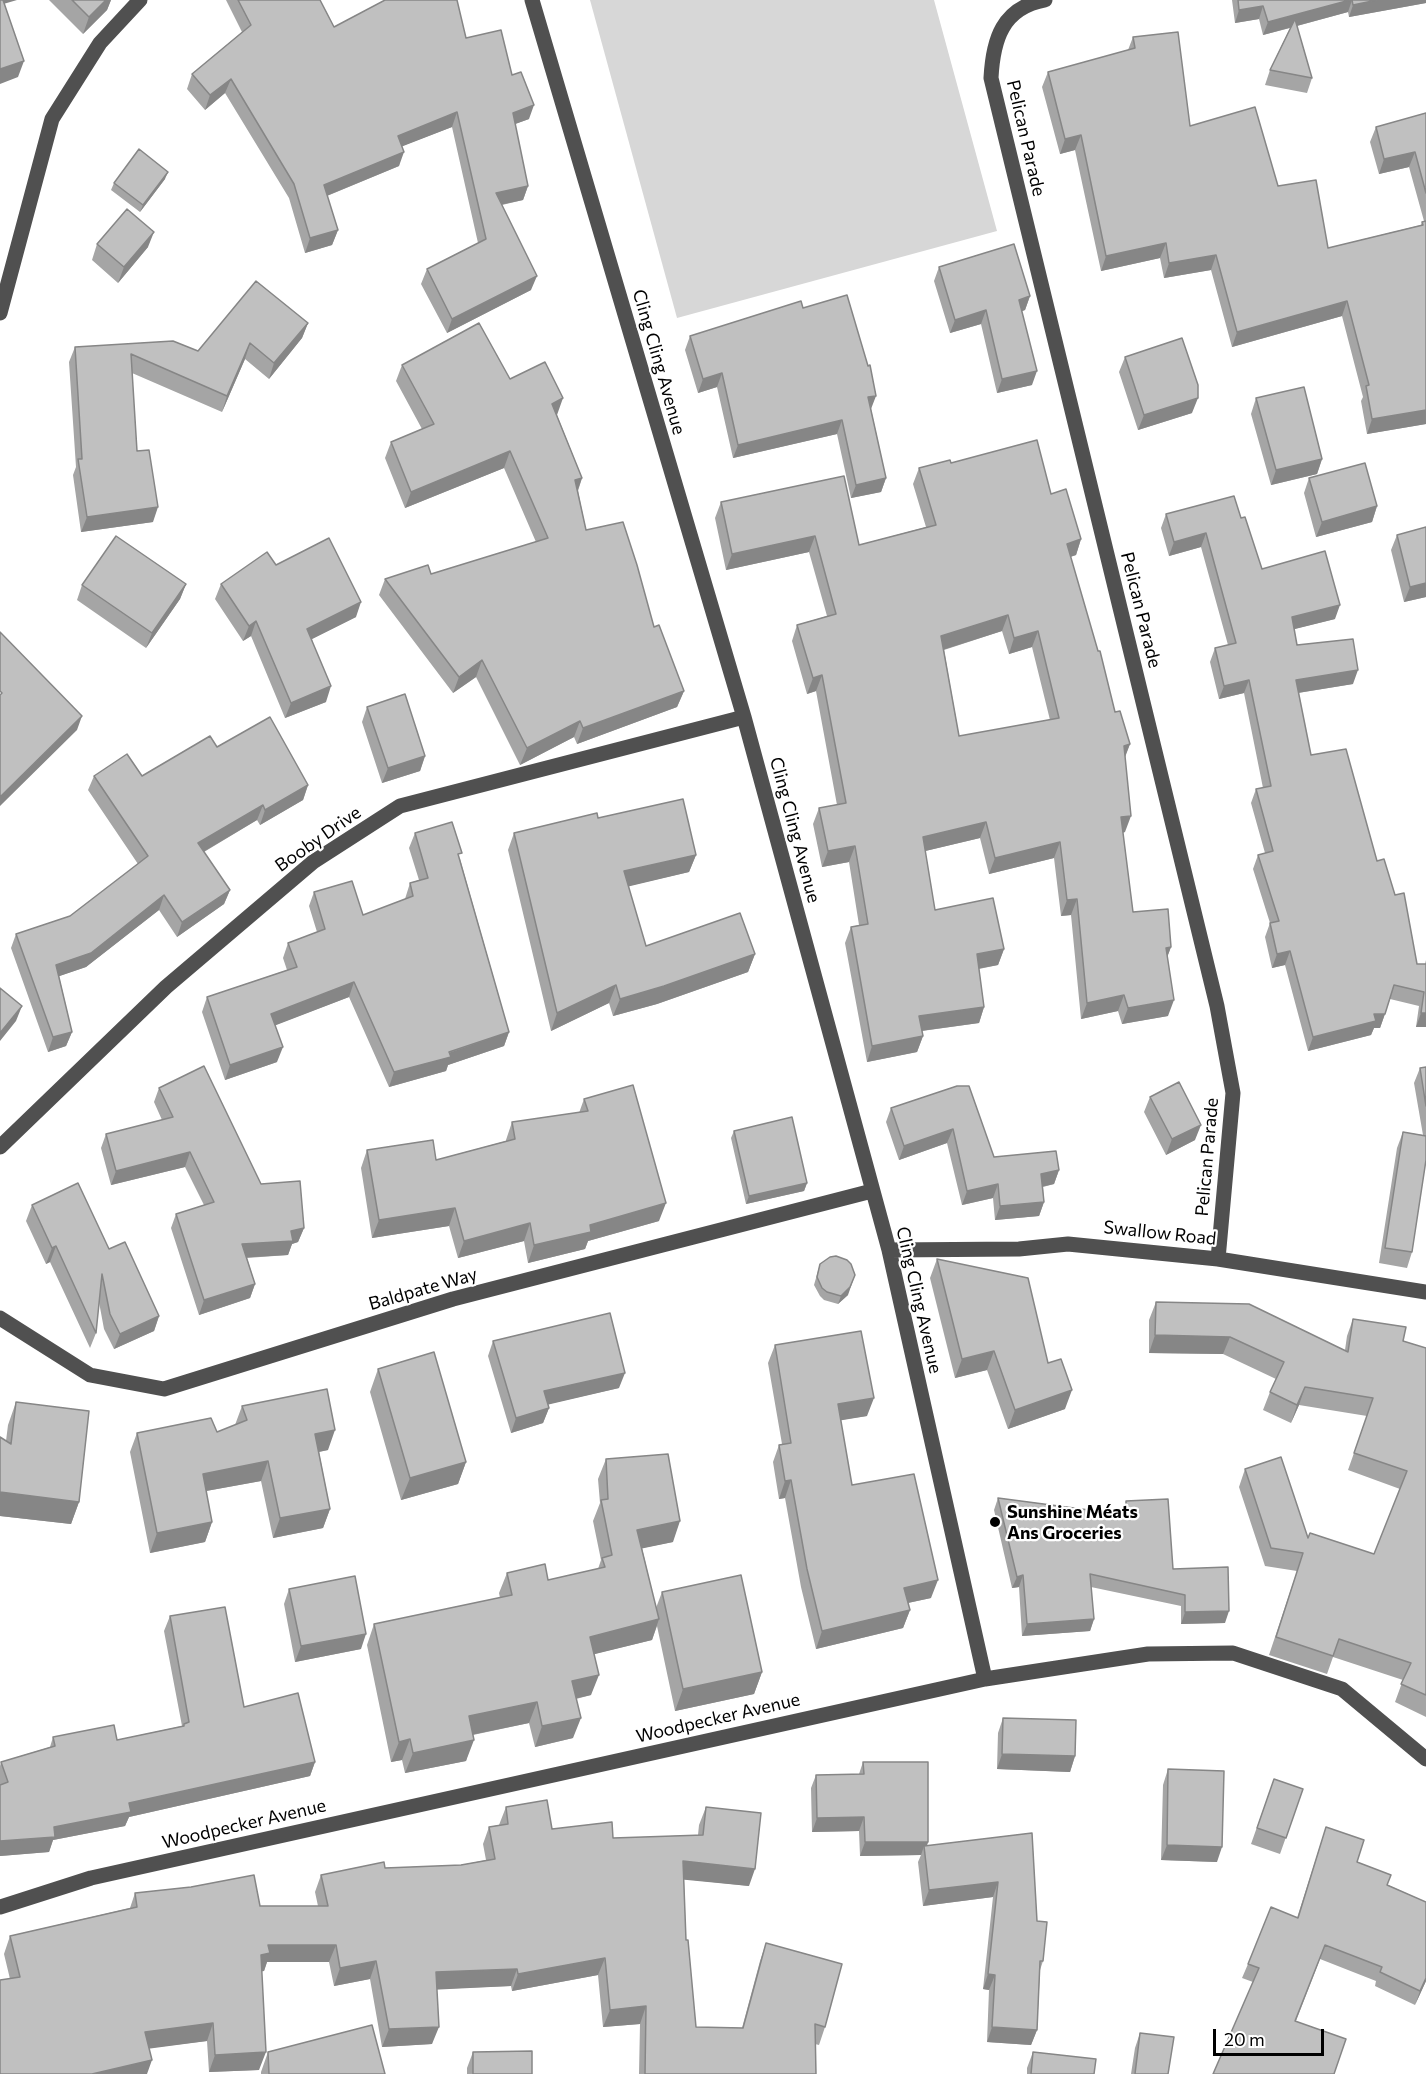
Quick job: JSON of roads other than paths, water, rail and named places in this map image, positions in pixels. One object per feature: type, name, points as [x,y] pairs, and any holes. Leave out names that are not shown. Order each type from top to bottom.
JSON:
[{"type":"street","points":[[0,313],[52,119],[100,43],[140,0]]},
{"type":"street","name":"Cling Cling Avenue","points":[[532,0],[744,717],[889,1250],[985,1679]]},
{"type":"street","name":"Pelican Parade","points":[[1045,0],[1019,10],[1004,23],[992,51],[991,78],[1217,1006],[1233,1093],[1218,1258]]},
{"type":"street","name":"Booby Drive","points":[[0,1147],[166,987],[313,862],[400,806],[744,717]]},
{"type":"street","name":"Baldpate Way","points":[[0,1318],[90,1375],[164,1389],[453,1299],[872,1191]]},
{"type":"street","name":"Swallow Road","points":[[889,1250],[1019,1249],[1068,1244],[1218,1258],[1426,1292]]},
{"type":"street","name":"Woodpecker Avenue","points":[[0,1907],[91,1878],[985,1679],[1148,1654],[1233,1653],[1342,1689],[1426,1759]]},
{"type":"place","name":"Sunshine Méats Ans Groceries","points":[[995,1522]]}]
